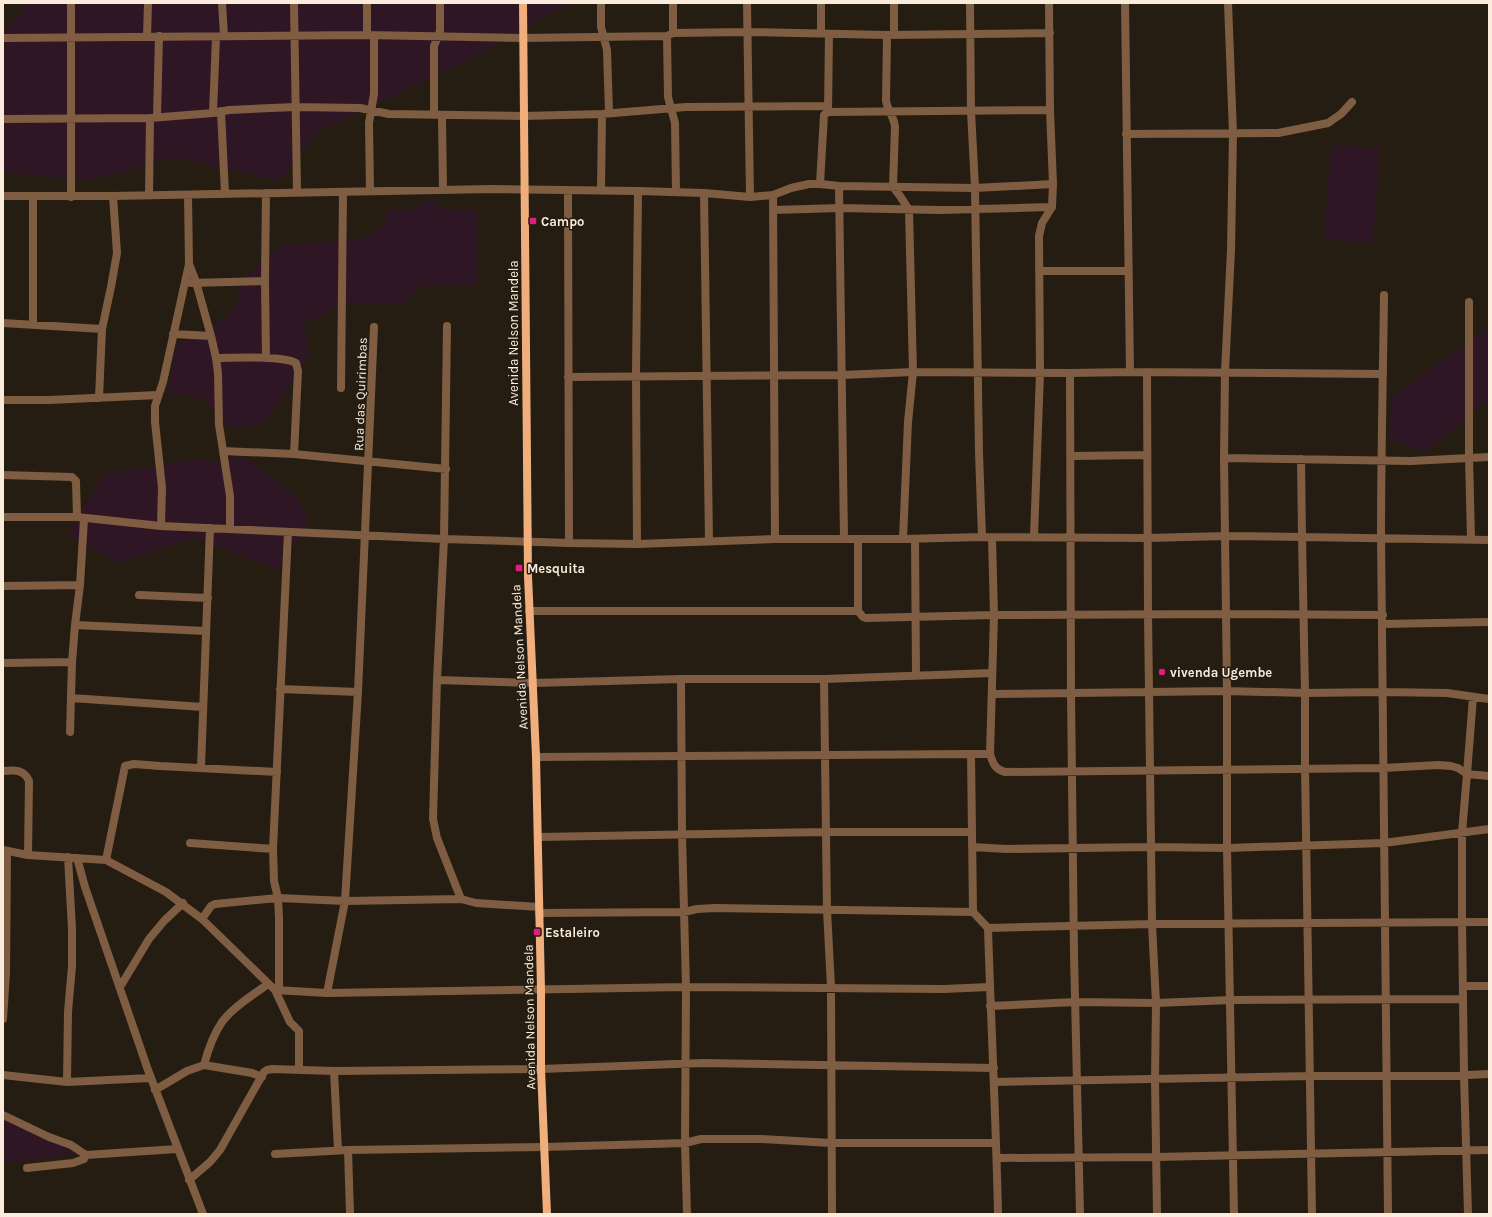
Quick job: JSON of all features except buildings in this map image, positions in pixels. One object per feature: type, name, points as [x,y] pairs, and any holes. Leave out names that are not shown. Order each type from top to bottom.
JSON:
[{"type":"street","points":[[71,3],[71,197]]},
{"type":"street","points":[[147,37],[148,3]]},
{"type":"street","points":[[222,3],[217,112],[225,194]]},
{"type":"street","points":[[294,3],[297,192]]},
{"type":"street","points":[[367,3],[371,35],[374,94],[369,123],[370,190]]},
{"type":"street","points":[[440,3],[440,31],[434,46],[443,190]]},
{"type":"street","name":"Avenida Nelson Mandela","points":[[523,3],[527,542],[536,757],[541,990],[541,1069],[547,1214]]},
{"type":"street","points":[[601,3],[601,26],[607,50],[601,191]]},
{"type":"street","points":[[673,3],[670,34],[668,97],[675,123],[676,192]]},
{"type":"street","points":[[747,3],[750,197]]},
{"type":"street","points":[[820,184],[824,115],[828,109],[825,34],[821,3]]},
{"type":"street","points":[[894,3],[890,35],[886,101],[895,127],[893,187],[909,210],[913,372],[908,422],[903,539]]},
{"type":"street","points":[[970,3],[976,209],[982,537]]},
{"type":"street","points":[[1034,537],[1040,373],[1039,236],[1042,223],[1052,206],[1053,184],[1050,110],[1049,3]]},
{"type":"street","points":[[1124,3],[1130,372]]},
{"type":"street","points":[[1228,3],[1233,134],[1231,250],[1225,372],[1224,458],[1227,848],[1234,1214]]},
{"type":"street","points":[[3,38],[294,35],[523,38],[747,32],[890,35],[1050,33]]},
{"type":"street","points":[[150,196],[159,36]]},
{"type":"street","points":[[1126,134],[1278,133],[1328,123],[1341,114],[1352,102]]},
{"type":"street","points":[[3,119],[154,118],[229,110],[295,108],[360,108],[389,114],[438,116],[524,116],[605,113],[670,107],[749,106],[890,112],[1050,110]]},
{"type":"street","points":[[3,196],[150,196],[343,192],[370,190],[525,190],[676,192],[750,197],[773,195],[799,186],[820,184],[840,186],[975,188],[1053,184]]},
{"type":"street","points":[[840,186],[844,538]]},
{"type":"street","points":[[568,191],[569,543]]},
{"type":"street","points":[[637,544],[636,375],[638,191]]},
{"type":"street","points":[[341,388],[343,192]]},
{"type":"street","points":[[266,193],[266,358]]},
{"type":"street","points":[[704,193],[709,541]]},
{"type":"street","points":[[160,526],[162,488],[155,422],[155,406],[163,382],[189,264],[188,195]]},
{"type":"street","points":[[773,195],[775,539]]},
{"type":"street","points":[[33,324],[34,196]]},
{"type":"street","points":[[99,398],[102,329],[117,260],[113,196]]},
{"type":"street","points":[[773,210],[840,208],[909,210],[1052,206]]},
{"type":"street","points":[[189,264],[196,282],[216,358],[219,384],[219,419],[230,496],[230,529]]},
{"type":"street","points":[[1039,272],[1128,271]]},
{"type":"street","points":[[185,285],[196,282],[265,281]]},
{"type":"street","points":[[1384,296],[1381,538],[1383,615],[1383,768],[1386,922],[1388,1214]]},
{"type":"street","points":[[1469,302],[1469,458],[1471,539]]},
{"type":"street","points":[[3,323],[102,329]]},
{"type":"street","points":[[447,326],[446,469],[433,819],[437,838],[461,899]]},
{"type":"street","name":"Rua das Quirimbas","points":[[327,993],[345,901],[358,692],[374,327]]},
{"type":"street","points":[[173,334],[211,336]]},
{"type":"street","points":[[216,358],[266,358],[293,361],[296,363],[298,366],[294,454]]},
{"type":"street","points":[[568,377],[636,375],[842,375],[913,372],[1225,372],[1383,374]]},
{"type":"street","points":[[1147,372],[1148,615],[1152,924],[1156,1003],[1155,1080],[1157,1214]]},
{"type":"street","points":[[1070,373],[1070,615],[1080,1214]]},
{"type":"street","points":[[3,400],[158,395]]},
{"type":"street","points":[[223,451],[294,454],[446,469]]},
{"type":"street","points":[[1071,456],[1147,455]]},
{"type":"street","points":[[1224,458],[1411,461],[1489,457]]},
{"type":"street","points":[[1301,459],[1303,615],[1306,693],[1305,768],[1312,1214]]},
{"type":"street","points":[[3,475],[72,477],[76,481],[81,518],[80,585],[72,662],[70,732]]},
{"type":"street","points":[[3,517],[81,518],[160,526],[569,543],[637,544],[844,538],[1148,538],[1225,536],[1489,540]]},
{"type":"street","points":[[201,767],[210,528]]},
{"type":"street","points":[[274,988],[278,898],[274,881],[273,849],[288,532]]},
{"type":"street","points":[[992,538],[994,615],[990,754],[992,763],[996,768],[1004,772],[1444,766],[1458,768],[1467,774],[1489,776]]},
{"type":"street","points":[[858,539],[858,611],[862,617],[866,618],[994,615],[1383,615]]},
{"type":"street","points":[[915,539],[916,675]]},
{"type":"street","points":[[3,586],[80,585]]},
{"type":"street","points":[[140,595],[208,598]]},
{"type":"street","points":[[529,611],[858,611]]},
{"type":"street","points":[[1383,624],[1489,622]]},
{"type":"street","points":[[75,625],[206,631]]},
{"type":"street","points":[[3,663],[72,662]]},
{"type":"street","points":[[437,680],[533,683],[681,679],[824,679],[992,673]]},
{"type":"street","points":[[681,679],[682,834],[686,987],[686,1214]]},
{"type":"street","points":[[824,679],[827,910],[831,987],[832,1214]]},
{"type":"street","points":[[280,689],[358,692]]},
{"type":"street","points":[[992,694],[1383,692],[1447,693],[1489,699]]},
{"type":"street","points":[[1468,1214],[1464,1075],[1462,833],[1473,697]]},
{"type":"street","points":[[71,698],[203,707]]},
{"type":"street","points":[[971,754],[973,912],[988,928],[998,1214]]},
{"type":"street","points":[[536,757],[990,754]]},
{"type":"street","points":[[106,860],[125,766],[134,764],[277,772]]},
{"type":"street","points":[[3,771],[19,771],[24,774],[29,781],[28,854]]},
{"type":"street","points":[[972,847],[1007,849],[1151,847],[1227,848],[1306,846],[1384,843],[1489,829]]},
{"type":"street","points":[[538,837],[826,832],[971,832]]},
{"type":"street","points":[[190,843],[273,849]]},
{"type":"street","points":[[3,1019],[6,973],[5,851],[106,860],[156,886],[183,903],[202,919],[274,988],[286,1016],[299,1031],[299,1070]]},
{"type":"street","points":[[67,1082],[68,1012],[72,958],[68,857]]},
{"type":"street","points":[[77,858],[155,1090],[203,1214]]},
{"type":"street","points":[[202,919],[211,906],[215,904],[278,898],[345,901],[461,899],[476,903],[539,910],[684,912],[697,909],[715,908],[973,912]]},
{"type":"street","points":[[120,987],[149,939],[164,921],[183,903]]},
{"type":"street","points":[[988,928],[1308,922],[1489,922]]},
{"type":"street","points":[[1463,986],[1489,986]]},
{"type":"street","points":[[204,1065],[210,1044],[223,1021],[245,1001],[274,988],[327,993],[686,987],[943,989],[990,987]]},
{"type":"street","points":[[990,1006],[1076,1002],[1156,1003],[1231,1000],[1463,999]]},
{"type":"street","points":[[189,1180],[210,1162],[220,1150],[264,1072],[272,1069],[334,1071],[541,1069],[685,1064],[994,1068]]},
{"type":"street","points":[[155,1090],[187,1071],[204,1065],[252,1073],[262,1077]]},
{"type":"street","points":[[334,1071],[338,1150]]},
{"type":"street","points":[[994,1082],[1489,1074]]},
{"type":"street","points":[[3,1075],[67,1082],[151,1078]]},
{"type":"street","points":[[3,1115],[49,1137],[71,1145],[86,1155],[177,1149]]},
{"type":"street","points":[[276,1154],[338,1150],[685,1143],[701,1139],[761,1139],[832,1143],[996,1143]]},
{"type":"street","points":[[348,1150],[350,1214]]},
{"type":"street","points":[[997,1158],[1156,1157],[1489,1150]]},
{"type":"street","points":[[27,1168],[73,1163],[84,1159],[86,1155]]},
{"type":"shaded area","points":[[22,3],[570,3],[468,60],[319,131],[280,181],[175,157],[92,180],[10,173],[3,171],[3,31],[24,10]]},
{"type":"shaded area","points":[[1331,145],[1380,148],[1373,243],[1324,239]]},
{"type":"shaded area","points":[[431,198],[444,210],[477,210],[477,285],[423,285],[404,304],[342,304],[303,325],[310,354],[265,423],[231,428],[199,397],[167,394],[176,345],[233,313],[245,275],[283,245],[360,239],[385,225],[385,210],[411,210]]},
{"type":"shaded area","points":[[1489,328],[1489,400],[1425,452],[1388,439],[1393,397],[1438,363]]},
{"type":"shaded area","points":[[245,458],[297,497],[309,522],[278,569],[194,538],[119,563],[67,535],[103,475],[199,459],[213,461]]},
{"type":"shaded area","points":[[3,1119],[75,1152],[3,1163]]},
{"type":"place","name":"Campo","points":[[533,221]]},
{"type":"place","name":"Mesquita","points":[[519,568]]},
{"type":"place","name":"vivenda Ugembe","points":[[1162,672]]},
{"type":"place","name":"Estaleiro","points":[[537,932]]}]
